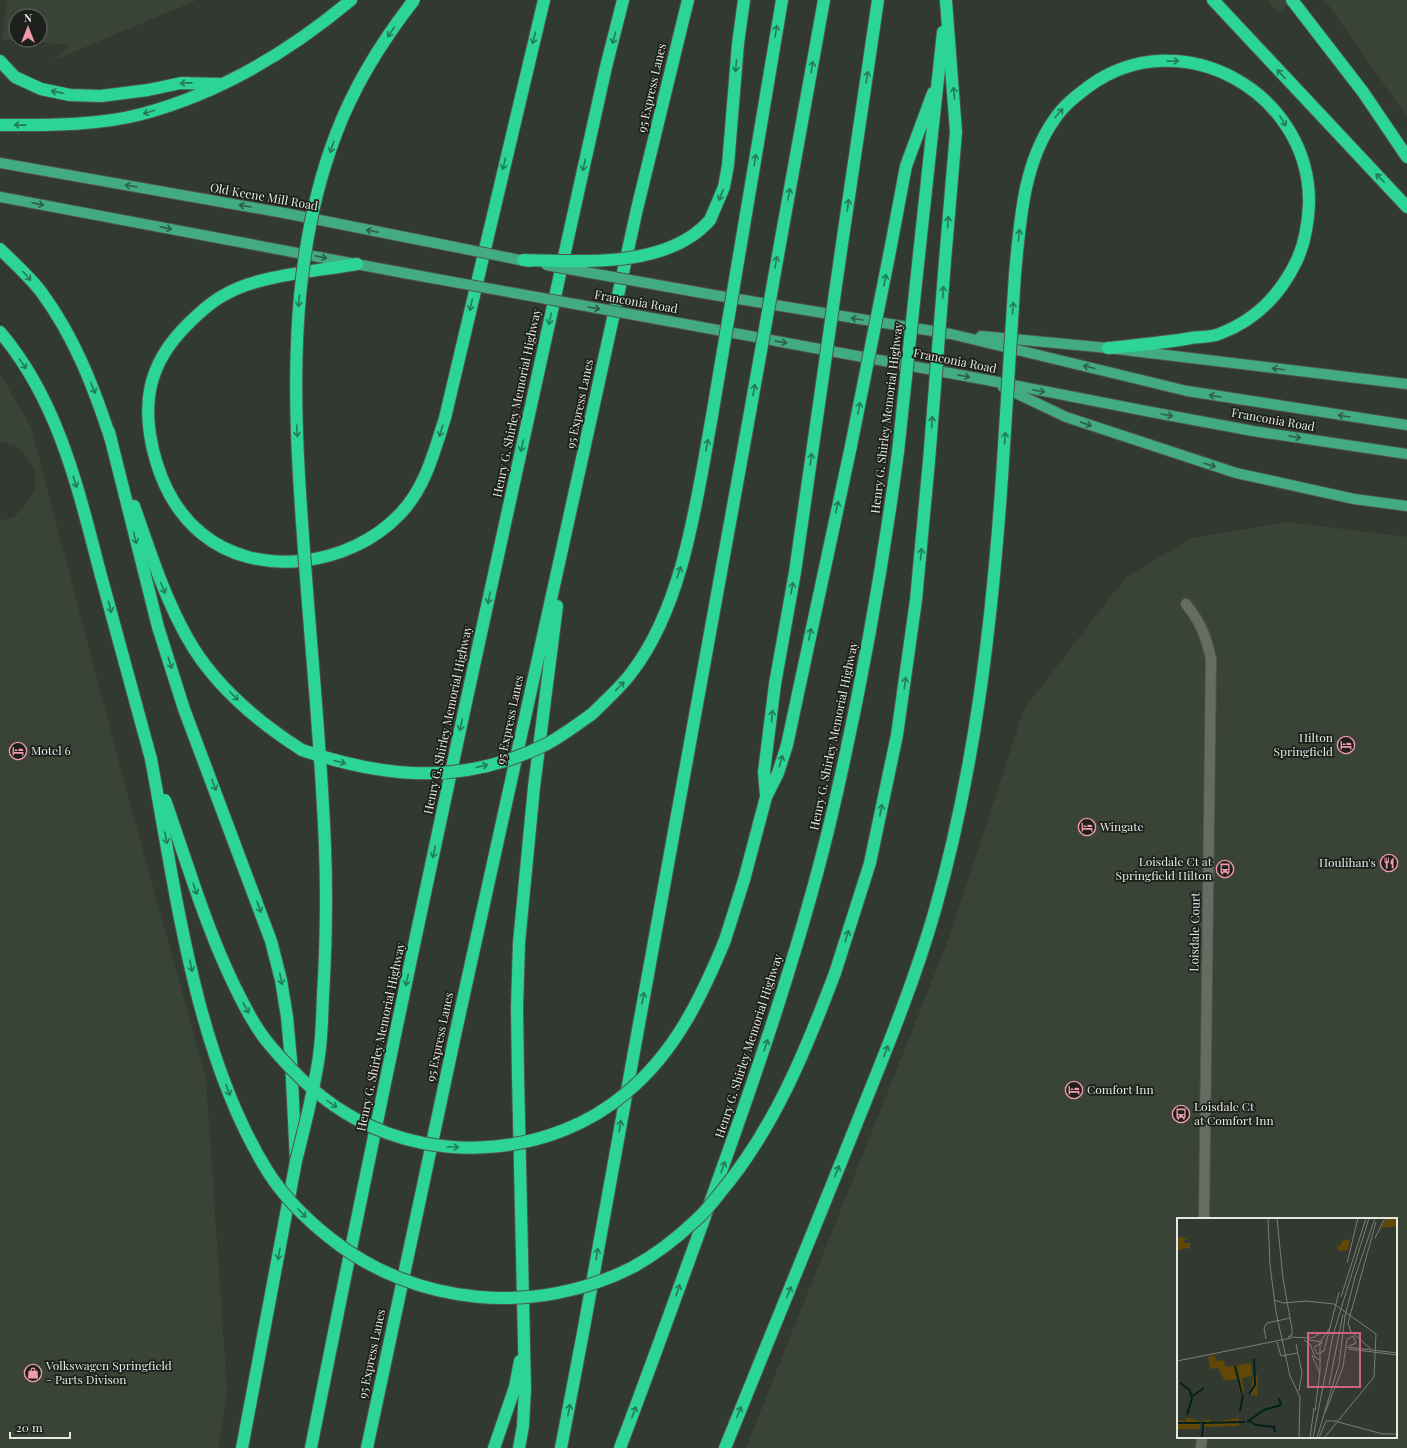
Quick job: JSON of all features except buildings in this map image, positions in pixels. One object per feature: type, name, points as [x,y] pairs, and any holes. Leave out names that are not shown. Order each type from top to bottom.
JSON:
[{"type":"highway","points":[[0,125],[42,125],[95,122],[141,114],[225,84],[279,54],[322,24],[350,0]]},
{"type":"highway","points":[[242,1448],[296,1161],[308,1114],[319,1054],[326,924],[325,843],[302,523],[296,411],[298,319],[302,269],[318,193],[336,133],[359,84],[384,40],[414,0]]},
{"type":"highway","points":[[357,264],[254,282],[226,294],[188,324],[177,335],[160,358],[151,381],[147,401],[148,427],[159,469],[169,494],[186,518],[201,533],[223,547],[246,556],[270,561],[324,558],[350,549],[375,535],[399,515],[415,494],[429,467],[445,418],[544,0]]},
{"type":"highway","name":"Henry G. Shirley Memorial Highway","points":[[311,1448],[400,1009],[601,89],[623,0]]},
{"type":"highway","name":"95 Express Lanes","points":[[367,1448],[454,1040],[565,535],[636,217],[688,0]]},
{"type":"highway","points":[[523,260],[600,261],[658,252],[682,243],[699,232],[710,220],[724,187],[728,165],[738,44],[744,0]]},
{"type":"highway","points":[[0,249],[42,292],[72,340],[96,394],[153,563],[169,602],[188,640],[207,666],[249,711],[269,728],[302,750],[338,762],[372,770],[406,774],[440,773],[478,768],[511,759],[547,743],[592,714],[634,671],[652,640],[681,568],[692,527],[712,416],[782,0]]},
{"type":"highway","points":[[561,1448],[584,1333],[824,0]]},
{"type":"highway","points":[[766,797],[764,772],[775,684],[795,572],[878,0]]},
{"type":"highway","points":[[1212,0],[1407,207]]},
{"type":"highway","points":[[151,759],[190,966],[212,1045],[232,1099],[250,1139],[268,1173],[284,1193],[320,1230],[349,1254],[383,1272],[413,1284],[469,1297],[500,1299],[533,1297],[570,1291],[598,1282],[634,1266],[666,1245],[698,1219],[726,1185],[750,1152],[769,1122],[815,1028],[835,973],[870,863],[897,735],[916,600],[956,132],[946,1]]},
{"type":"highway","name":"Henry G. Shirley Memorial Highway","points":[[620,1448],[651,1368],[752,1088],[798,941],[827,833],[859,693],[886,537],[898,452],[939,79],[946,1]]},
{"type":"highway","points":[[1294,2],[1363,92],[1407,158]]},
{"type":"highway","points":[[724,1448],[884,1055],[913,978],[934,911],[953,837],[978,704],[990,622],[1002,477],[1015,274],[1021,212],[1029,178],[1039,148],[1054,119],[1074,97],[1098,79],[1126,67],[1154,62],[1184,61],[1220,72],[1241,81],[1262,96],[1278,114],[1295,141],[1306,167],[1309,193],[1308,220],[1305,240],[1291,273],[1267,304],[1254,316],[1217,335],[1108,348]]},
{"type":"highway","points":[[0,62],[15,77],[41,89],[70,95],[101,96],[148,90],[181,83],[225,84]]},
{"type":"highway","points":[[0,332],[28,371],[48,407],[64,443],[151,759],[207,924],[225,966],[256,1027],[284,1061],[328,1101],[356,1119],[389,1134],[419,1143],[452,1147],[483,1147],[515,1143],[546,1136],[573,1126],[600,1112],[626,1094],[647,1074],[686,1023],[705,989],[725,940],[744,880],[766,797],[778,773],[786,745],[851,446],[906,166],[939,79]]},
{"type":"highway","points":[[109,432],[160,635],[184,708],[271,941],[281,980],[287,1017],[291,1060],[296,1161]]},
{"type":"highway","points":[[519,1448],[523,1426],[525,1388],[525,1334],[518,1075],[517,1007],[519,943],[534,787],[565,535]]},
{"type":"highway","points":[[494,1448],[515,1387],[525,1334]]},
{"type":"main road","name":"Old Keene Mill Road","points":[[0,163],[284,213],[523,260]]},
{"type":"main road","points":[[0,197],[357,264]]},
{"type":"main road","name":"Franconia Road","points":[[523,260],[708,294],[951,334],[1187,391],[1407,425]]},
{"type":"main road","name":"Franconia Road","points":[[357,264],[987,380],[1074,398],[1253,430],[1407,454]]},
{"type":"main road","points":[[951,334],[1108,348],[1407,384]]},
{"type":"main road","points":[[987,380],[1066,417],[1236,473],[1347,498],[1407,506]]},
{"type":"street","name":"Loisdale Court","points":[[1186,604],[1200,621],[1207,640],[1211,659],[1204,1218]]},
{"type":"shaded area","points":[[7,0],[197,0],[52,61],[70,45],[48,43],[48,8],[8,8],[8,40],[2,39]]},
{"type":"shaded area","points":[[1268,0],[1297,0],[1277,13]]},
{"type":"shaded area","points":[[1325,0],[1407,0],[1407,117]]},
{"type":"shaded area","points":[[0,374],[31,427],[127,793],[206,1078],[227,1391],[218,1448],[0,1448],[0,521],[14,517],[25,506],[34,492],[36,480],[34,468],[28,458],[18,447],[0,441]]},
{"type":"shaded area","points":[[1287,522],[1407,537],[1407,1448],[746,1448],[949,938],[1024,709],[1126,577],[1192,538]]},
{"type":"place","name":"Hilton Springfield","points":[[1346,745]]},
{"type":"place","name":"Motel 6","points":[[18,751]]},
{"type":"place","name":"Wingate","points":[[1087,827]]},
{"type":"place","name":"Houlihan's","points":[[1389,863]]},
{"type":"place","name":"Loisdale Ct at Springfield Hilton","points":[[1225,869]]},
{"type":"place","name":"Comfort Inn","points":[[1074,1090]]},
{"type":"place","name":"Loisdale Ct at Comfort Inn","points":[[1181,1114]]},
{"type":"place","name":"Volkswagen Springfield - Parts Divison","points":[[33,1373]]}]
